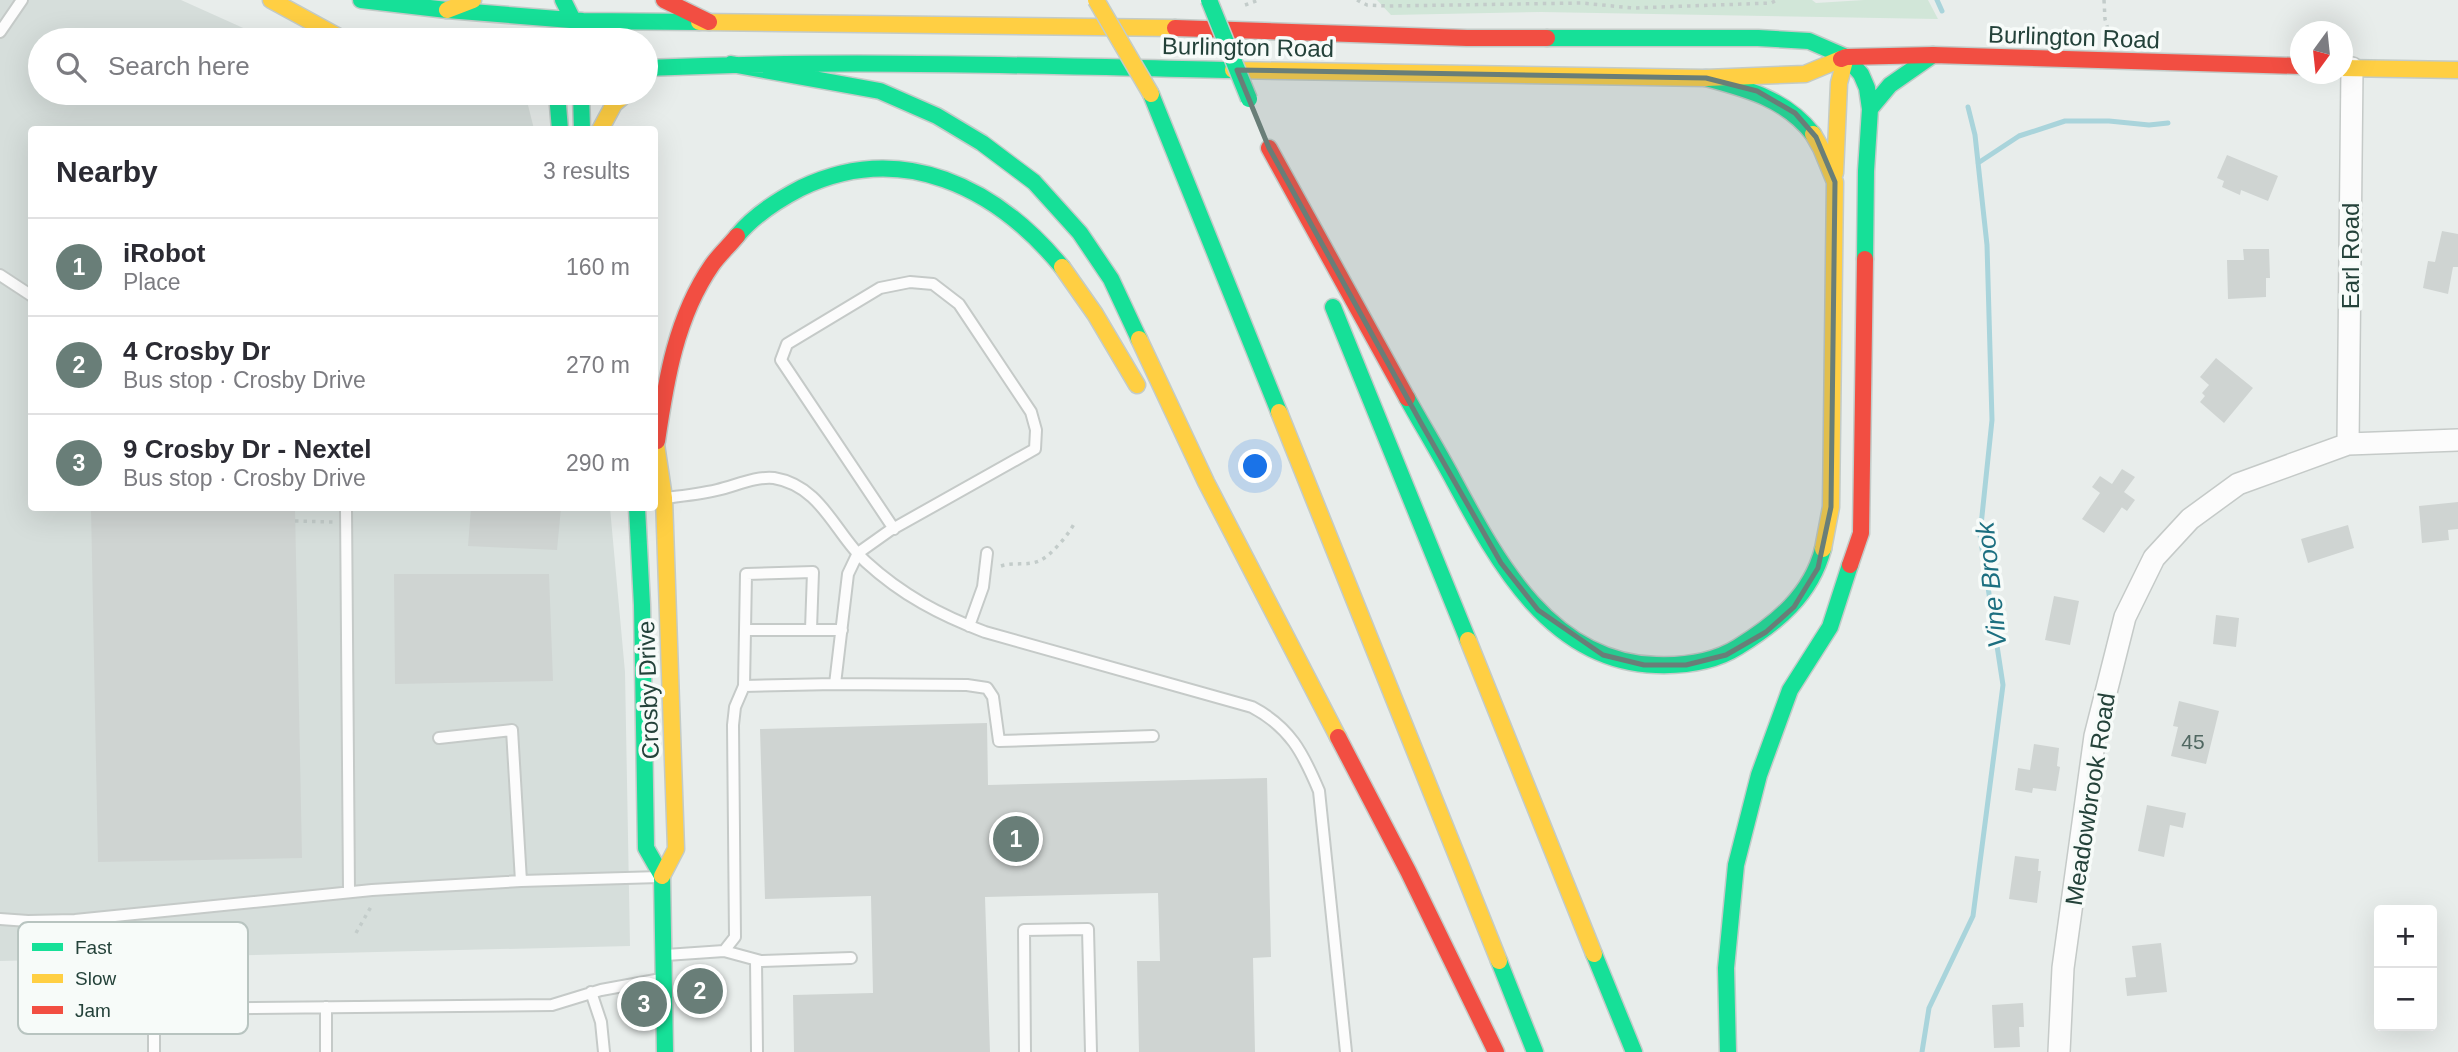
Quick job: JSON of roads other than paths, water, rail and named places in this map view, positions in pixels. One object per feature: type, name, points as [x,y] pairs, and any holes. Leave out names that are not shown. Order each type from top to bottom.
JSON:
[{"type":"main road","points":[[271,0],[322,28]]},
{"type":"main road","name":"Burlington Road","points":[[361,0],[573,20],[1108,26],[1467,38],[1758,38],[1809,41],[1846,57]]},
{"type":"main road","points":[[447,10],[473,0]]},
{"type":"main road","points":[[555,28],[555,18],[562,0]]},
{"type":"main road","points":[[562,0],[573,20],[574,28]]},
{"type":"main road","points":[[664,0],[709,22]]},
{"type":"main road","points":[[1096,0],[1151,94]]},
{"type":"main road","points":[[1209,0],[1252,105]]},
{"type":"main road","points":[[1122,12],[1151,94],[1535,1052]]},
{"type":"main road","points":[[1870,109],[1879,93],[1896,77],[1933,55]]},
{"type":"main road","name":"Burlington Road","points":[[658,68],[839,63],[1706,78],[1805,74],[1846,57],[1933,55],[2290,66]]},
{"type":"main road","points":[[1728,1052],[1726,968],[1736,865],[1759,775],[1790,690],[1830,627],[1861,533],[1866,171],[1870,109],[1867,88],[1861,74],[1846,57]]},
{"type":"main road","points":[[1634,1052],[1266,142],[1420,423],[1501,563],[1538,610],[1567,634],[1603,655],[1644,665],[1686,665],[1726,655],[1766,632],[1794,607],[1818,568],[1828,537],[1831,507],[1835,182],[1839,83],[1846,57]]},
{"type":"main road","points":[[731,64],[880,92],[937,116],[982,143],[1034,182],[1080,233],[1111,279],[1206,482],[1408,871],[1496,1052]]},
{"type":"main road","points":[[658,72],[664,68]]},
{"type":"main road","points":[[2353,68],[2458,70]]},
{"type":"main road","points":[[1706,78],[1757,91],[1795,113],[1816,137],[1835,182]]},
{"type":"main road","points":[[557,105],[560,126]]},
{"type":"main road","points":[[581,105],[582,126]]},
{"type":"main road","points":[[602,126],[613,105]]},
{"type":"main road","name":"Crosby Drive","points":[[658,426],[675,345],[687,311],[707,272],[737,233],[774,201],[807,183],[841,172],[875,167],[912,169],[942,177],[975,192],[1007,212],[1044,245],[1072,278],[1146,402]]},
{"type":"main road","points":[[1166,435],[1172,446],[1206,482]]},
{"type":"main road","name":"Crosby Drive","points":[[658,478],[676,849],[662,876],[665,1052]]},
{"type":"main road","name":"Crosby Drive","points":[[637,511],[642,606],[646,848],[662,876]]},
{"type":"street","name":"Earl Road","points":[[2347,84],[2348,444]]},
{"type":"street","name":"Meadowbrook Road","points":[[2059,1052],[2063,968],[2095,736],[2125,617],[2154,558],[2190,519],[2238,484],[2348,444],[2458,440]]},
{"type":"lane","points":[[0,32],[22,0]]},
{"type":"lane","points":[[0,275],[28,293]]},
{"type":"lane","points":[[835,684],[848,574],[858,553],[894,528],[1035,449],[1036,430],[1031,412],[959,304],[933,284],[910,282],[880,288],[787,344],[781,360],[894,528]]},
{"type":"lane","points":[[659,499],[716,491],[757,479],[773,478],[788,482],[816,498],[858,553],[908,596],[948,618],[1252,707],[1278,722],[1306,759],[1319,791],[1346,1052]]},
{"type":"lane","points":[[346,511],[349,892]]},
{"type":"lane","points":[[969,626],[983,587],[987,553]]},
{"type":"lane","points":[[724,951],[736,937],[733,725],[735,707],[744,686],[746,574],[813,572],[811,629]]},
{"type":"lane","points":[[745,631],[842,630]]},
{"type":"lane","points":[[744,686],[967,685],[987,688],[993,697],[999,741],[1153,736]]},
{"type":"lane","points":[[439,738],[512,730],[521,881]]},
{"type":"lane","points":[[0,919],[75,919],[349,892],[521,881],[662,876]]},
{"type":"lane","points":[[1025,1052],[1024,930],[1088,929],[1091,1052]]},
{"type":"lane","points":[[663,955],[724,951],[756,960],[851,958]]},
{"type":"lane","points":[[756,960],[757,1052]]},
{"type":"lane","points":[[248,1008],[552,1005],[591,992],[663,978]]},
{"type":"lane","points":[[591,992],[601,1022],[604,1052]]},
{"type":"lane","points":[[326,1007],[326,1052]]},
{"type":"lane","points":[[154,1034],[154,1052]]},
{"type":"waterway","name":"Vine Brook","points":[[1937,0],[1942,11]]},
{"type":"waterway","name":"Vine Brook","points":[[1922,1052],[1929,1008],[1973,916],[2003,685],[1980,535],[1992,420],[1987,245],[1975,135],[1968,107]]},
{"type":"waterway","points":[[1978,163],[2019,136],[2065,121],[2149,125],[2168,123]]},
{"type":"place","name":"iRobot","points":[[1016,839]]},
{"type":"place","name":"4 Crosby Dr","points":[[700,991]]},
{"type":"place","name":"9 Crosby Dr - Nextel","points":[[644,1004]]}]
